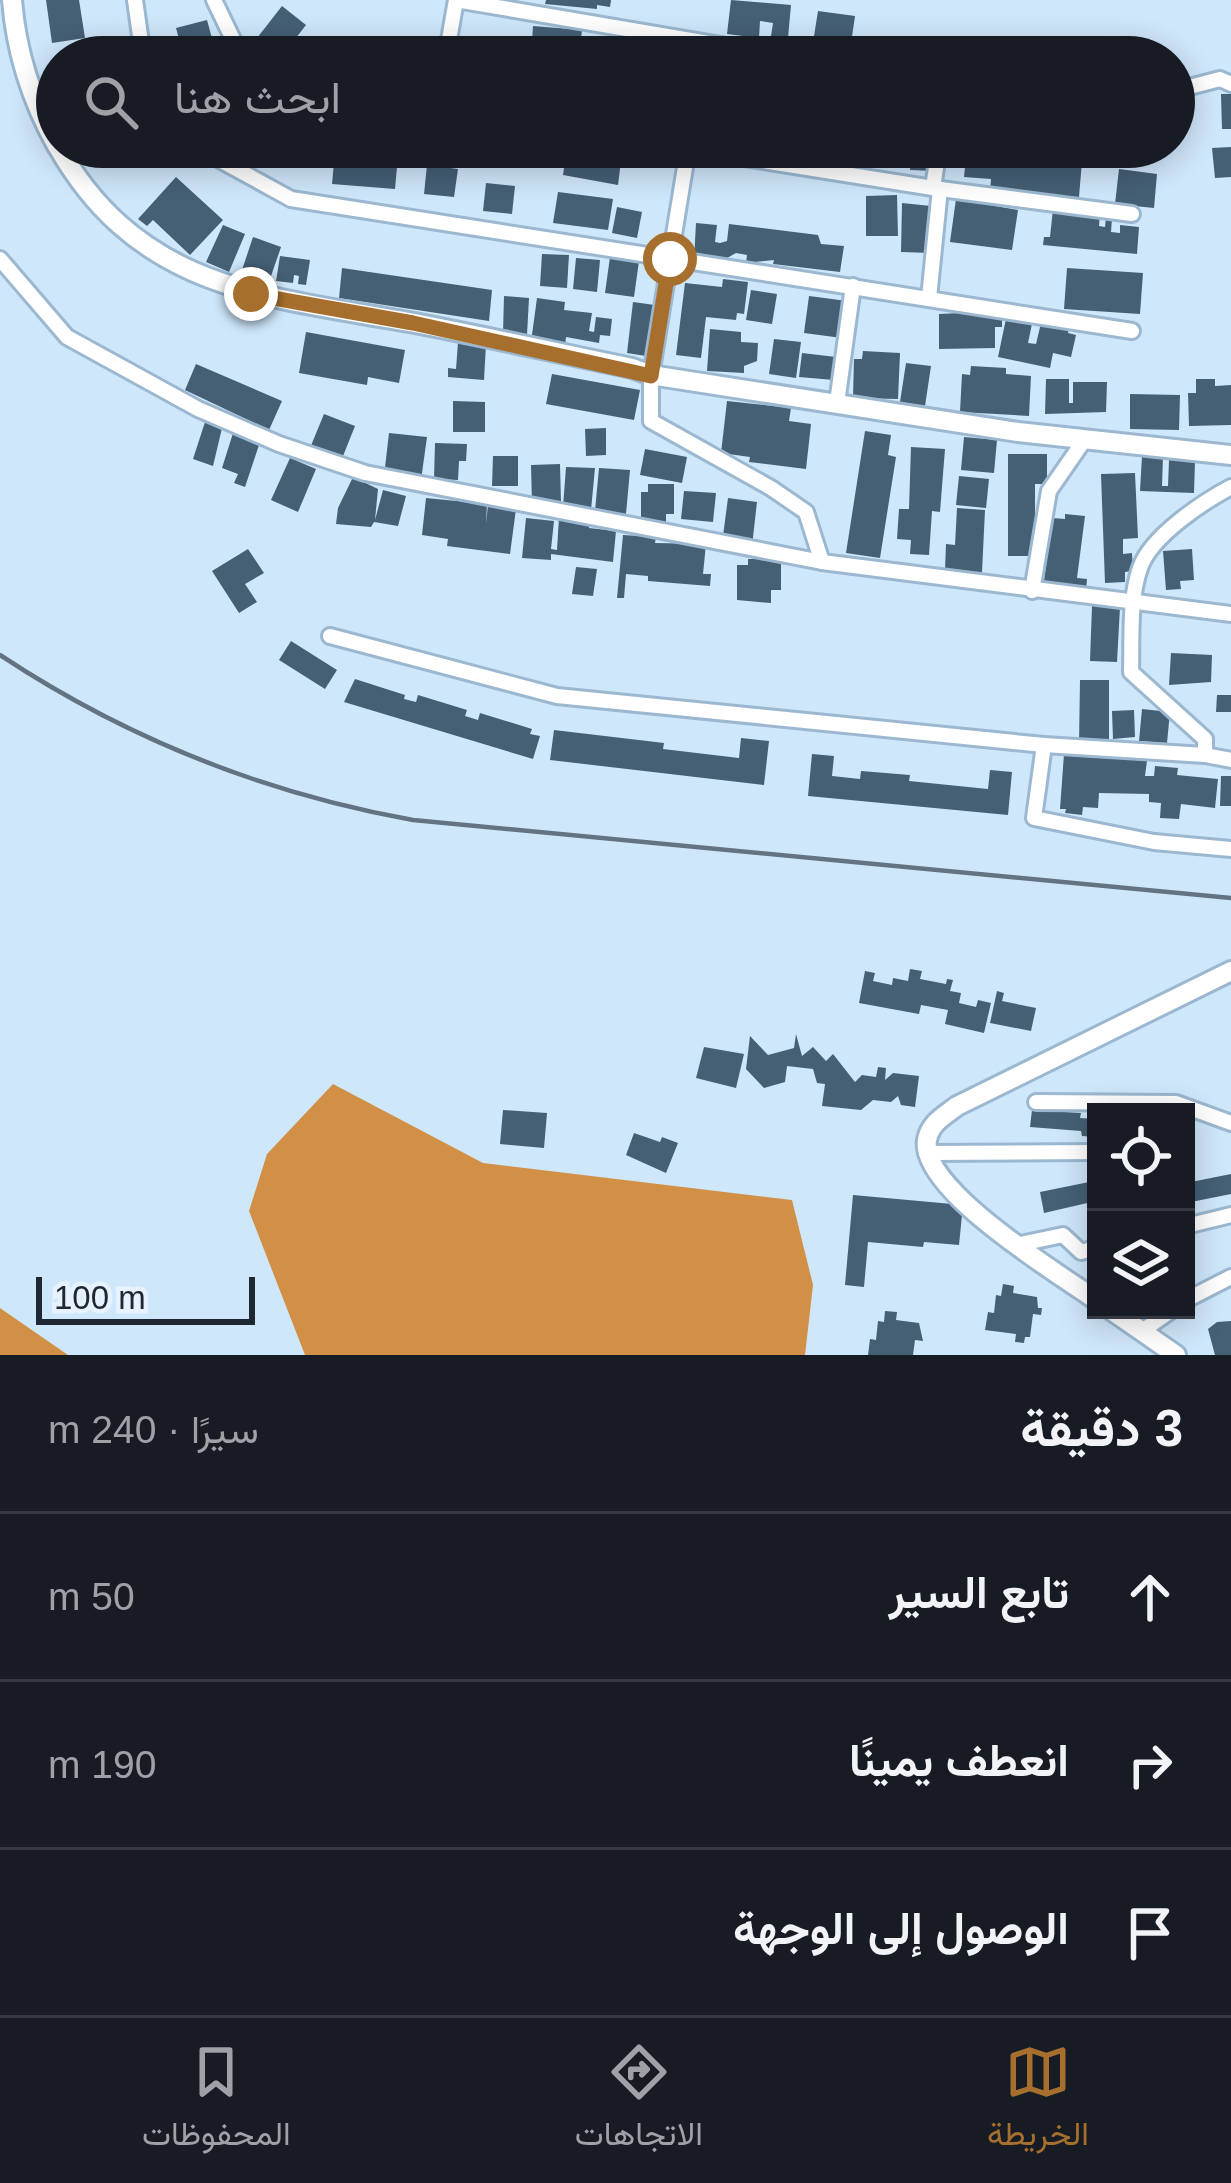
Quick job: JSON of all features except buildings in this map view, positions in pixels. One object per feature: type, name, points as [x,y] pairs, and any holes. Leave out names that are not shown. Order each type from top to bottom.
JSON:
[{"type":"street","points":[[12,0],[18,44],[36,102]]},
{"type":"street","points":[[135,0],[140,36]]},
{"type":"street","points":[[214,0],[231,36]]},
{"type":"street","points":[[450,36],[456,0],[667,36]]},
{"type":"street","points":[[1195,86],[1220,79],[1231,84]]},
{"type":"street","points":[[71,168],[90,198],[156,254],[251,294],[413,323],[651,376],[1085,439],[1231,455]]},
{"type":"street","points":[[234,168],[291,199],[1132,331]]},
{"type":"street","points":[[679,168],[651,376],[651,422],[806,512],[822,562]]},
{"type":"street","points":[[806,168],[1132,214]]},
{"type":"street","points":[[929,298],[938,168]]},
{"type":"street","points":[[0,259],[67,337],[198,409],[279,444],[365,473],[822,562],[1231,614]]},
{"type":"street","points":[[837,403],[853,286]]},
{"type":"street","points":[[1032,591],[1049,491],[1085,439]]},
{"type":"street","points":[[1205,755],[1205,739],[1131,672],[1134,602],[1141,563],[1192,507],[1231,487]]},
{"type":"street","points":[[330,636],[557,696],[1231,760]]},
{"type":"street","points":[[1044,745],[1034,818],[1154,842],[1231,848]]},
{"type":"street","points":[[1087,1294],[951,1190],[926,1153],[927,1136],[934,1123],[957,1106],[1231,970]]},
{"type":"street","points":[[1036,1102],[1176,1103],[1231,1123]]},
{"type":"street","points":[[926,1153],[1087,1152]]},
{"type":"street","points":[[1195,1224],[1231,1215]]},
{"type":"street","points":[[1016,1244],[1063,1235],[1081,1252],[1087,1250]]},
{"type":"street","points":[[1195,1295],[1231,1277]]},
{"type":"street","points":[[1124,1319],[1176,1355]]},
{"type":"street","points":[[1142,1331],[1159,1319]]},
{"type":"shaded area","points":[[333,1084],[483,1163],[792,1200],[813,1285],[805,1355],[305,1355],[249,1211],[267,1154]]},
{"type":"shaded area","points":[[0,1308],[68,1355],[0,1355]]},
{"type":"railway","points":[[0,655],[147,737],[250,778],[357,809],[413,820],[1231,898]]},
{"type":"route","points":[[251,294],[413,323],[632,368],[651,376],[670,259]]}]
